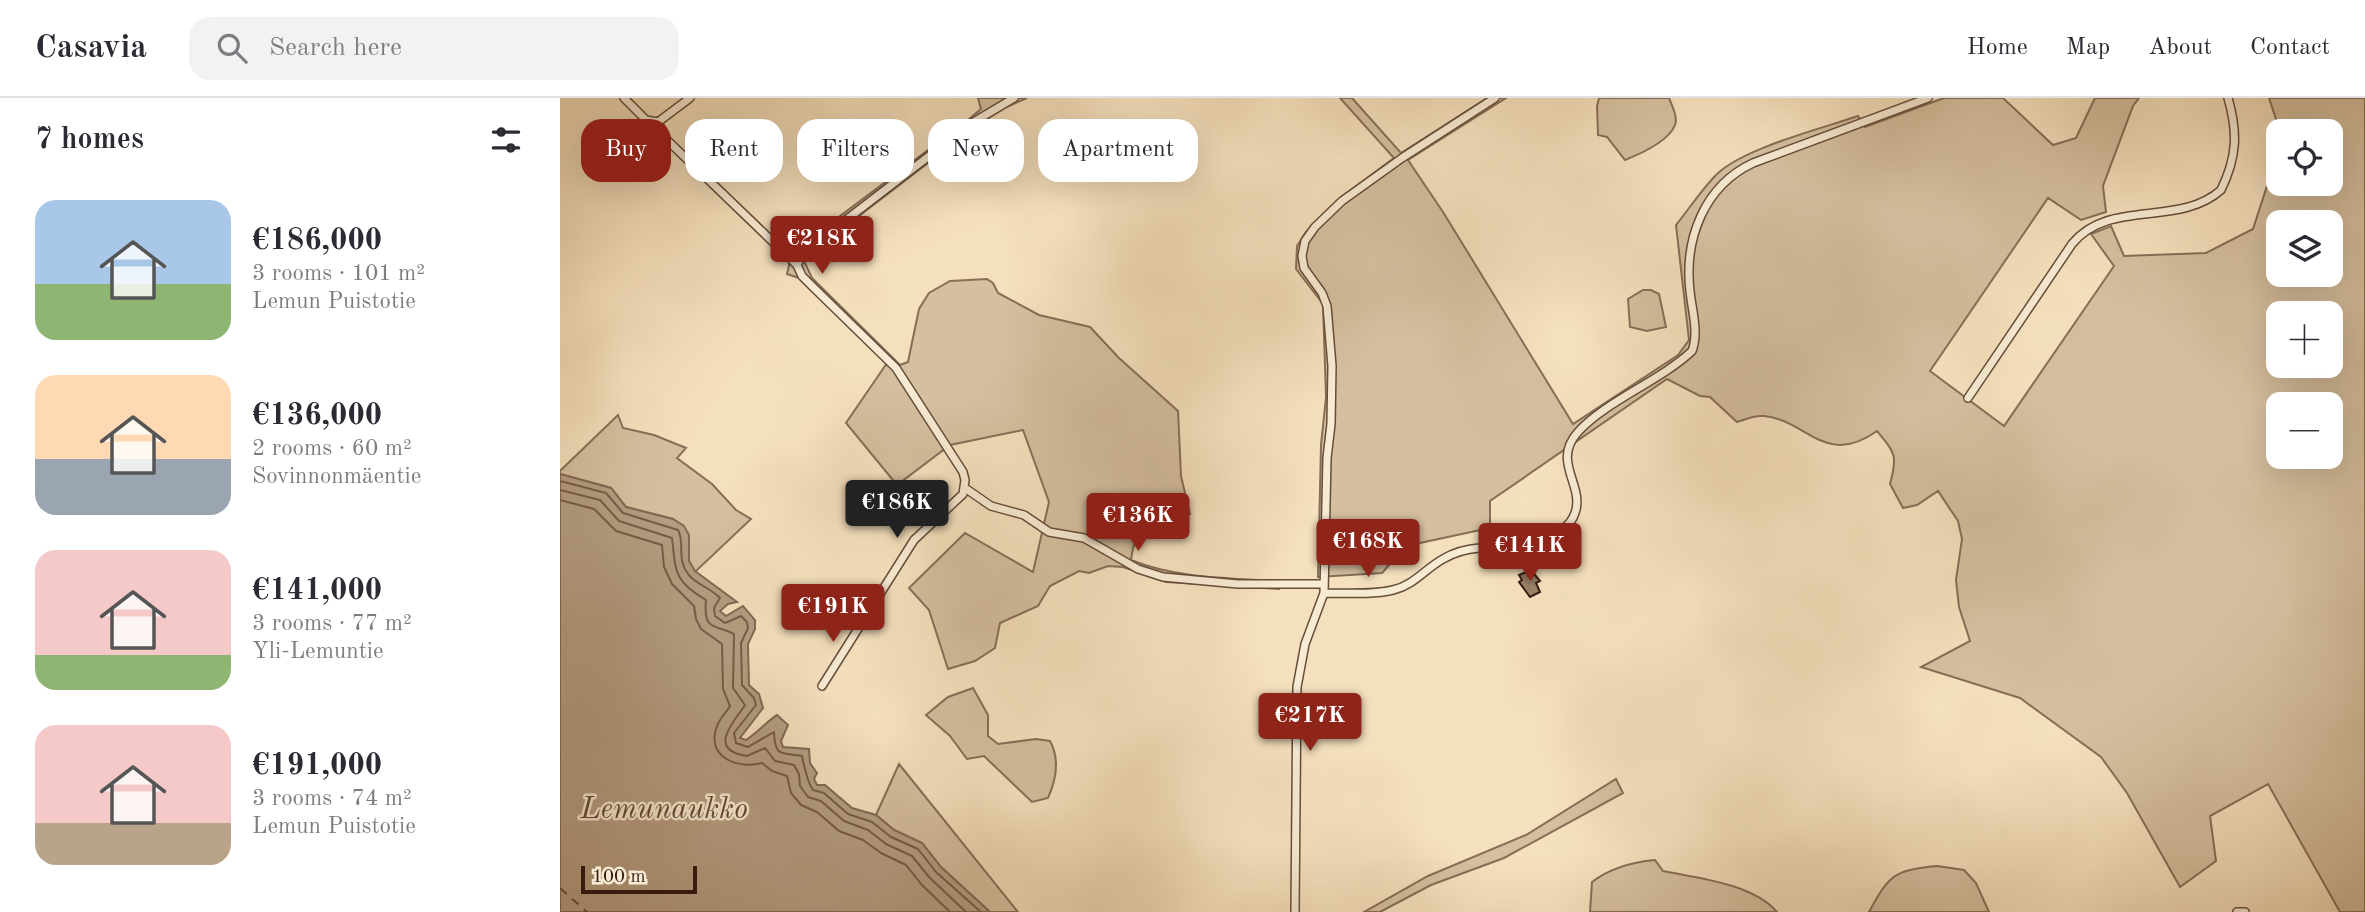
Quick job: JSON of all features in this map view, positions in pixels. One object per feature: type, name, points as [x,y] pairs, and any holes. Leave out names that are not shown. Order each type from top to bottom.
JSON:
[{"type":"street","points":[[624,98],[645,119]]},
{"type":"street","points":[[662,119],[690,98]]},
{"type":"street","points":[[797,265],[803,253],[972,123],[1014,98]]},
{"type":"street","points":[[1295,912],[1297,687],[1305,644],[1324,593],[1332,366],[1327,306],[1322,293],[1304,268],[1302,256],[1306,241],[1315,226],[1342,201],[1402,158],[1495,98]]},
{"type":"street","points":[[1324,593],[1392,590],[1417,579],[1443,558],[1455,553],[1529,543],[1560,530],[1575,512],[1576,499],[1567,468],[1567,454],[1577,433],[1692,351],[1695,331],[1688,271],[1690,251],[1702,214],[1721,183],[1736,171],[1753,163],[1928,98]]},
{"type":"street","points":[[1968,398],[2083,230],[2104,220],[2192,208],[2221,190],[2236,141],[2235,121],[2228,98]]},
{"type":"street","points":[[671,143],[797,265],[808,282],[896,368],[963,472],[965,488],[958,500],[914,540],[822,686]]},
{"type":"street","points":[[965,488],[991,506],[1024,514],[1049,532],[1084,538],[1138,569],[1163,577],[1238,584],[1323,584]]},
{"type":"street","points":[[2237,912],[2245,912]]},
{"type":"shaded area","points":[[978,98],[1027,98],[987,119],[969,119],[981,109]]},
{"type":"shaded area","points":[[1340,98],[1352,98],[1401,153],[1487,98],[1506,98],[1408,160],[1443,212],[1573,424],[1678,355],[1689,340],[1676,225],[1711,180],[1729,165],[1783,140],[1858,116],[1865,127],[1944,98],[2003,98],[2053,145],[2076,138],[2095,98],[2139,98],[2133,106],[2103,186],[2106,212],[2081,220],[2048,198],[1930,371],[2004,426],[2114,266],[2091,234],[2111,226],[2124,256],[2206,253],[2253,229],[2266,189],[2266,196],[2343,196],[2343,119],[2276,119],[2269,98],[2365,98],[2365,912],[2340,912],[2268,784],[2210,816],[2216,861],[2180,887],[2127,793],[2101,757],[2020,698],[1921,667],[1970,641],[1959,607],[1956,580],[1962,539],[1958,521],[1938,491],[1917,505],[1903,508],[1890,484],[1894,467],[1893,455],[1877,431],[1859,441],[1843,445],[1817,439],[1779,419],[1764,416],[1737,422],[1710,397],[1700,396],[1667,379],[1490,501],[1490,528],[1406,546],[1382,573],[1318,577],[1321,445],[1326,397],[1323,304],[1296,269],[1297,246],[1306,232],[1340,198],[1394,158]]},
{"type":"shaded area","points":[[1599,98],[1669,98],[1675,115],[1675,125],[1660,142],[1625,160],[1607,137],[1598,135]]},
{"type":"shaded area","points":[[928,150],[928,163],[914,174],[914,160]]},
{"type":"shaded area","points":[[885,182],[903,182],[812,252],[804,261],[812,278],[900,365],[908,362],[919,309],[929,293],[950,281],[987,279],[993,283],[998,293],[1039,315],[1090,327],[1119,358],[1178,411],[1181,476],[1190,514],[1166,516],[1148,523],[1137,536],[1131,560],[1185,574],[1279,581],[1279,589],[1166,582],[1123,567],[1108,566],[1089,573],[1079,571],[1050,586],[1038,606],[1000,623],[995,648],[975,661],[948,669],[929,610],[909,588],[965,533],[1033,572],[1049,502],[1023,430],[950,445],[897,485],[846,423],[887,363],[799,278],[787,274],[792,252]]},
{"type":"shaded area","points":[[1643,290],[1659,294],[1666,327],[1647,331],[1630,327],[1628,299]]},
{"type":"shaded area","points":[[618,415],[623,428],[654,435],[686,448],[677,458],[712,484],[736,510],[751,519],[695,572],[689,561],[689,535],[673,519],[626,507],[611,488],[560,474],[560,471]]},
{"type":"shaded area","points":[[973,688],[988,715],[988,736],[998,744],[1036,739],[1050,741],[1056,769],[1048,798],[1032,802],[984,756],[967,759],[950,736],[926,715],[948,697]]},
{"type":"shaded area","points":[[899,764],[1018,912],[990,912],[941,867],[922,843],[894,830],[876,815]]},
{"type":"shaded area","points":[[1616,779],[1623,793],[1504,858],[1431,885],[1380,912],[1364,912],[1428,876],[1526,835]]},
{"type":"shaded area","points":[[1655,860],[1663,871],[1740,889],[1767,902],[1777,912],[1590,912],[1592,882],[1622,867]]},
{"type":"shaded area","points":[[1937,866],[1964,870],[1976,883],[1989,912],[1869,912],[1882,890],[1894,877],[1911,870]]},
{"type":"water","name":"Lemunaukko","points":[[560,474],[611,488],[626,507],[673,519],[684,526],[689,535],[689,561],[695,571],[737,602],[728,604],[720,611],[726,616],[743,606],[755,620],[755,629],[748,644],[749,685],[759,694],[763,708],[740,738],[746,740],[777,715],[788,725],[781,741],[783,747],[809,749],[810,763],[817,773],[814,779],[817,785],[825,785],[852,808],[876,815],[894,830],[922,843],[941,867],[990,912],[560,912]]},
{"type":"building","points":[[1531,570],[1540,581],[1536,583],[1540,592],[1530,597],[1519,582],[1522,580],[1519,575]]},
{"type":"ferry route","points":[[560,888],[587,912]]}]
